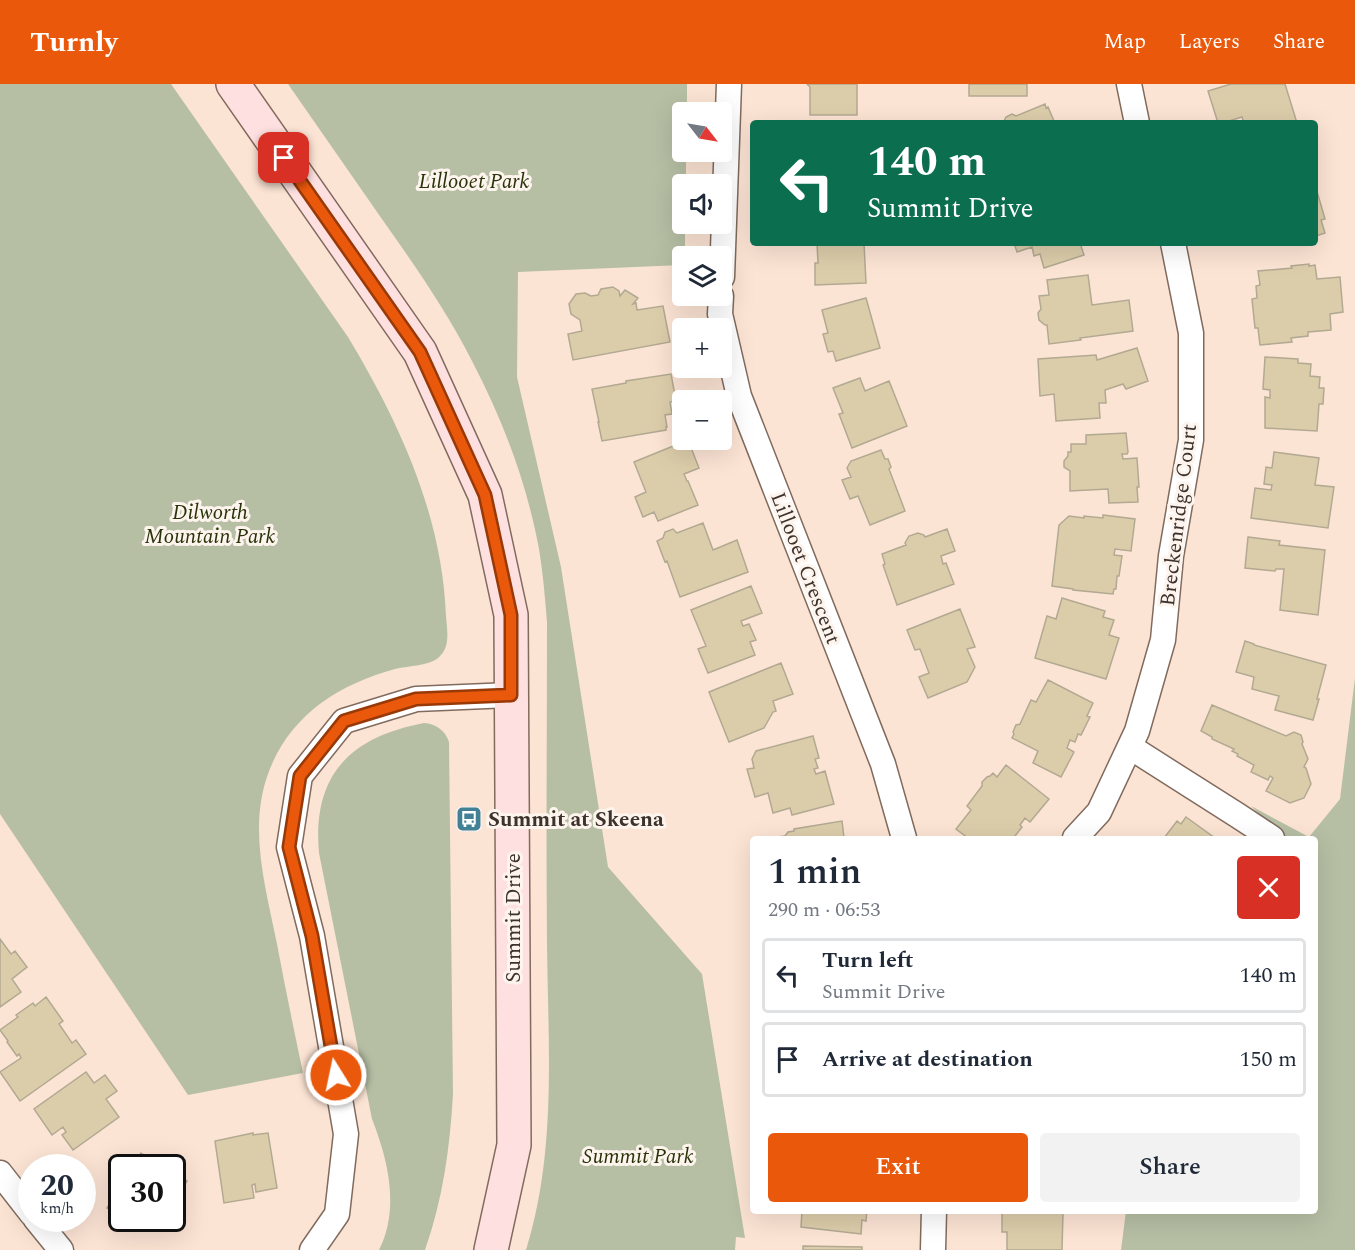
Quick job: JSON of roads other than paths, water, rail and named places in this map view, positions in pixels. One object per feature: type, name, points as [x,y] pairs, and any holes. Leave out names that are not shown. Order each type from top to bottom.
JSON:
[{"type":"street","name":"Summit Drive","points":[[232,84],[420,352],[485,495],[511,615],[514,1145],[491,1250]]},
{"type":"street","points":[[723,246],[729,84]]},
{"type":"street","points":[[1129,84],[1136,120]]},
{"type":"street","name":"Breckenridge Court","points":[[1077,836],[1099,812],[1130,747],[1137,731],[1163,640],[1172,556],[1191,440],[1191,333],[1174,246]]},
{"type":"street","name":"Lillooet Crescent","points":[[720,306],[720,314],[739,396],[883,764],[903,836]]},
{"type":"street","points":[[312,1250],[337,1214],[346,1134],[312,936],[289,847],[300,776],[344,721],[416,699],[511,695]]},
{"type":"street","points":[[1130,747],[1269,836]]},
{"type":"street","points":[[0,1173],[18,1196]]},
{"type":"street","points":[[933,1250],[934,1214]]},
{"type":"street","points":[[46,1232],[61,1250]]},
{"type":"place","name":"Summit at Skeena","points":[[469,819]]},
{"type":"park label","name":"Lillooet Park","points":[[474,181]]},
{"type":"park label","name":"Dilworth Mountain Park","points":[[210,524]]},
{"type":"park label","name":"Summit Park","points":[[638,1156]]}]
